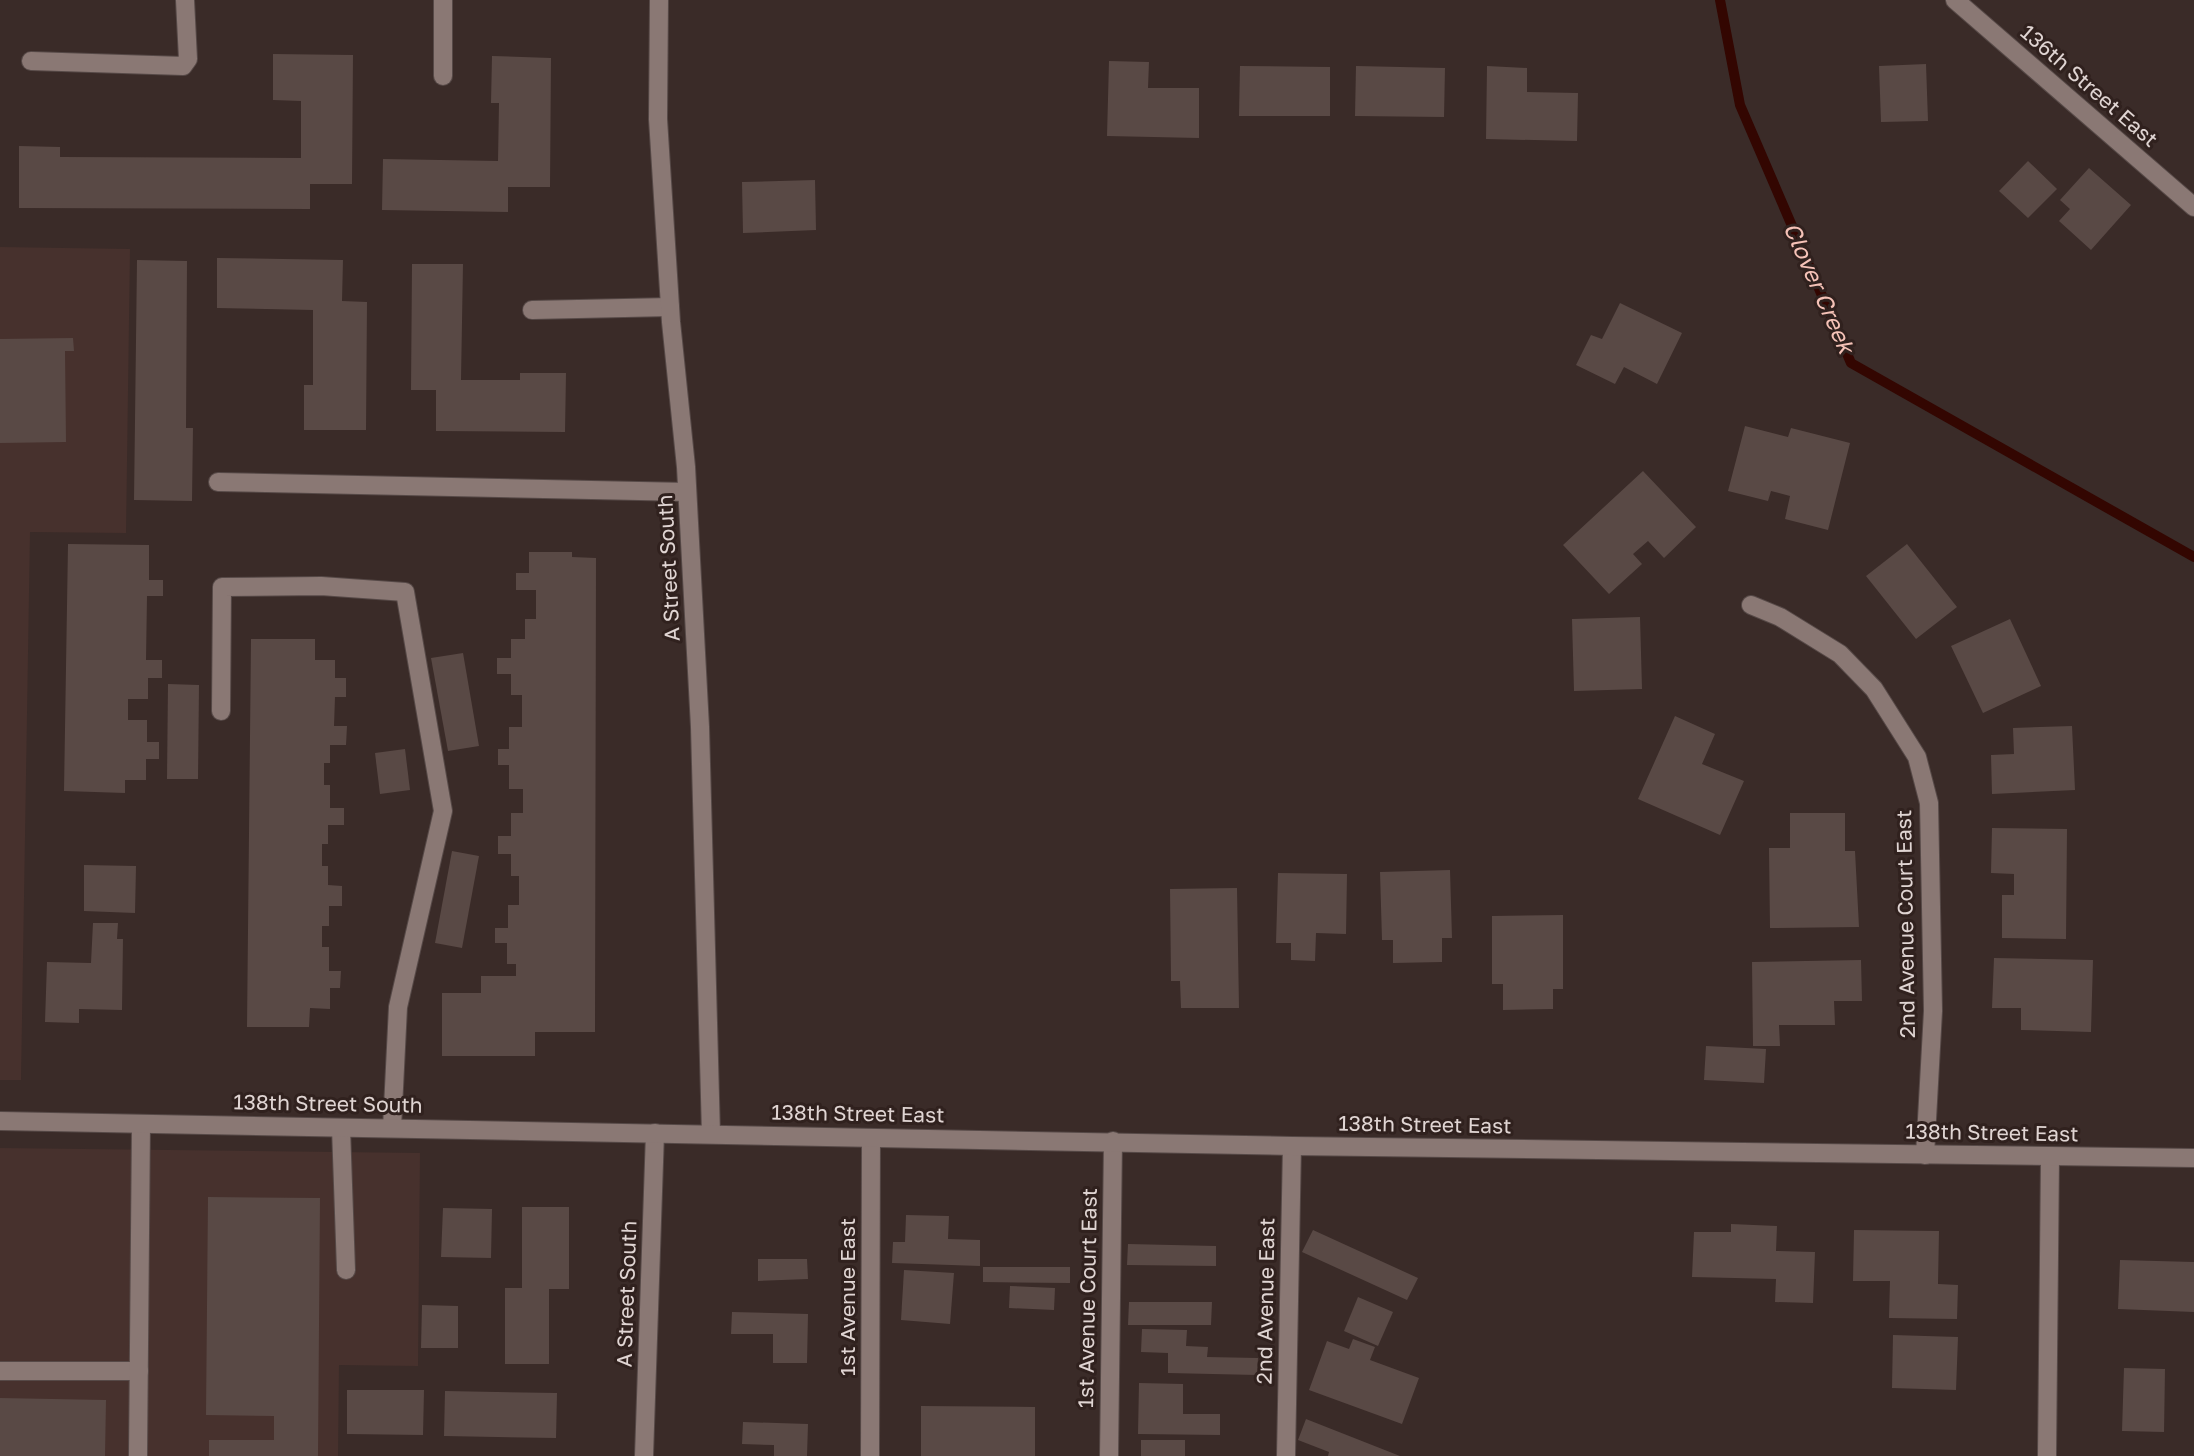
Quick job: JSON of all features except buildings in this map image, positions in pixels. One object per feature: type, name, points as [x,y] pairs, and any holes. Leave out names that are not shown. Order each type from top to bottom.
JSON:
[{"type":"street","points":[[31,61],[183,66],[188,60],[185,0]]},
{"type":"street","points":[[443,0],[443,76]]},
{"type":"street","name":"A Street South","points":[[659,0],[658,119],[670,307],[687,492],[701,741],[711,1134]]},
{"type":"street","name":"136th Street East","points":[[1955,0],[2194,206]]},
{"type":"street","points":[[532,310],[670,307]]},
{"type":"street","points":[[218,482],[687,492]]},
{"type":"street","points":[[221,711],[222,587],[321,586],[405,592],[443,811],[398,1007],[392,1128]]},
{"type":"street","name":"2nd Avenue Court East","points":[[1751,605],[1780,617],[1840,654],[1874,689],[1917,757],[1929,803],[1933,1011],[1925,1155]]},
{"type":"street","name":"138th Street South","points":[[0,1121],[655,1133]]},
{"type":"street","points":[[138,1456],[141,1124]]},
{"type":"street","points":[[341,1128],[346,1270]]},
{"type":"street","name":"A Street South","points":[[644,1456],[655,1133]]},
{"type":"street","name":"138th Street East","points":[[655,1133],[1292,1146],[2194,1158]]},
{"type":"street","name":"1st Avenue East","points":[[870,1456],[871,1138]]},
{"type":"street","name":"1st Avenue Court East","points":[[1109,1456],[1113,1141]]},
{"type":"street","name":"2nd Avenue East","points":[[1286,1456],[1292,1146]]},
{"type":"street","points":[[2047,1456],[2050,1157]]},
{"type":"street","points":[[0,1371],[139,1371]]},
{"type":"shaded area","points":[[0,247],[130,249],[126,533],[30,532],[21,1080],[0,1080]]},
{"type":"shaded area","points":[[0,1148],[420,1153],[418,1366],[339,1365],[338,1456],[0,1456]]},
{"type":"waterway","name":"Clover Creek","points":[[1720,0],[1740,105],[1851,363],[2194,557]]}]
